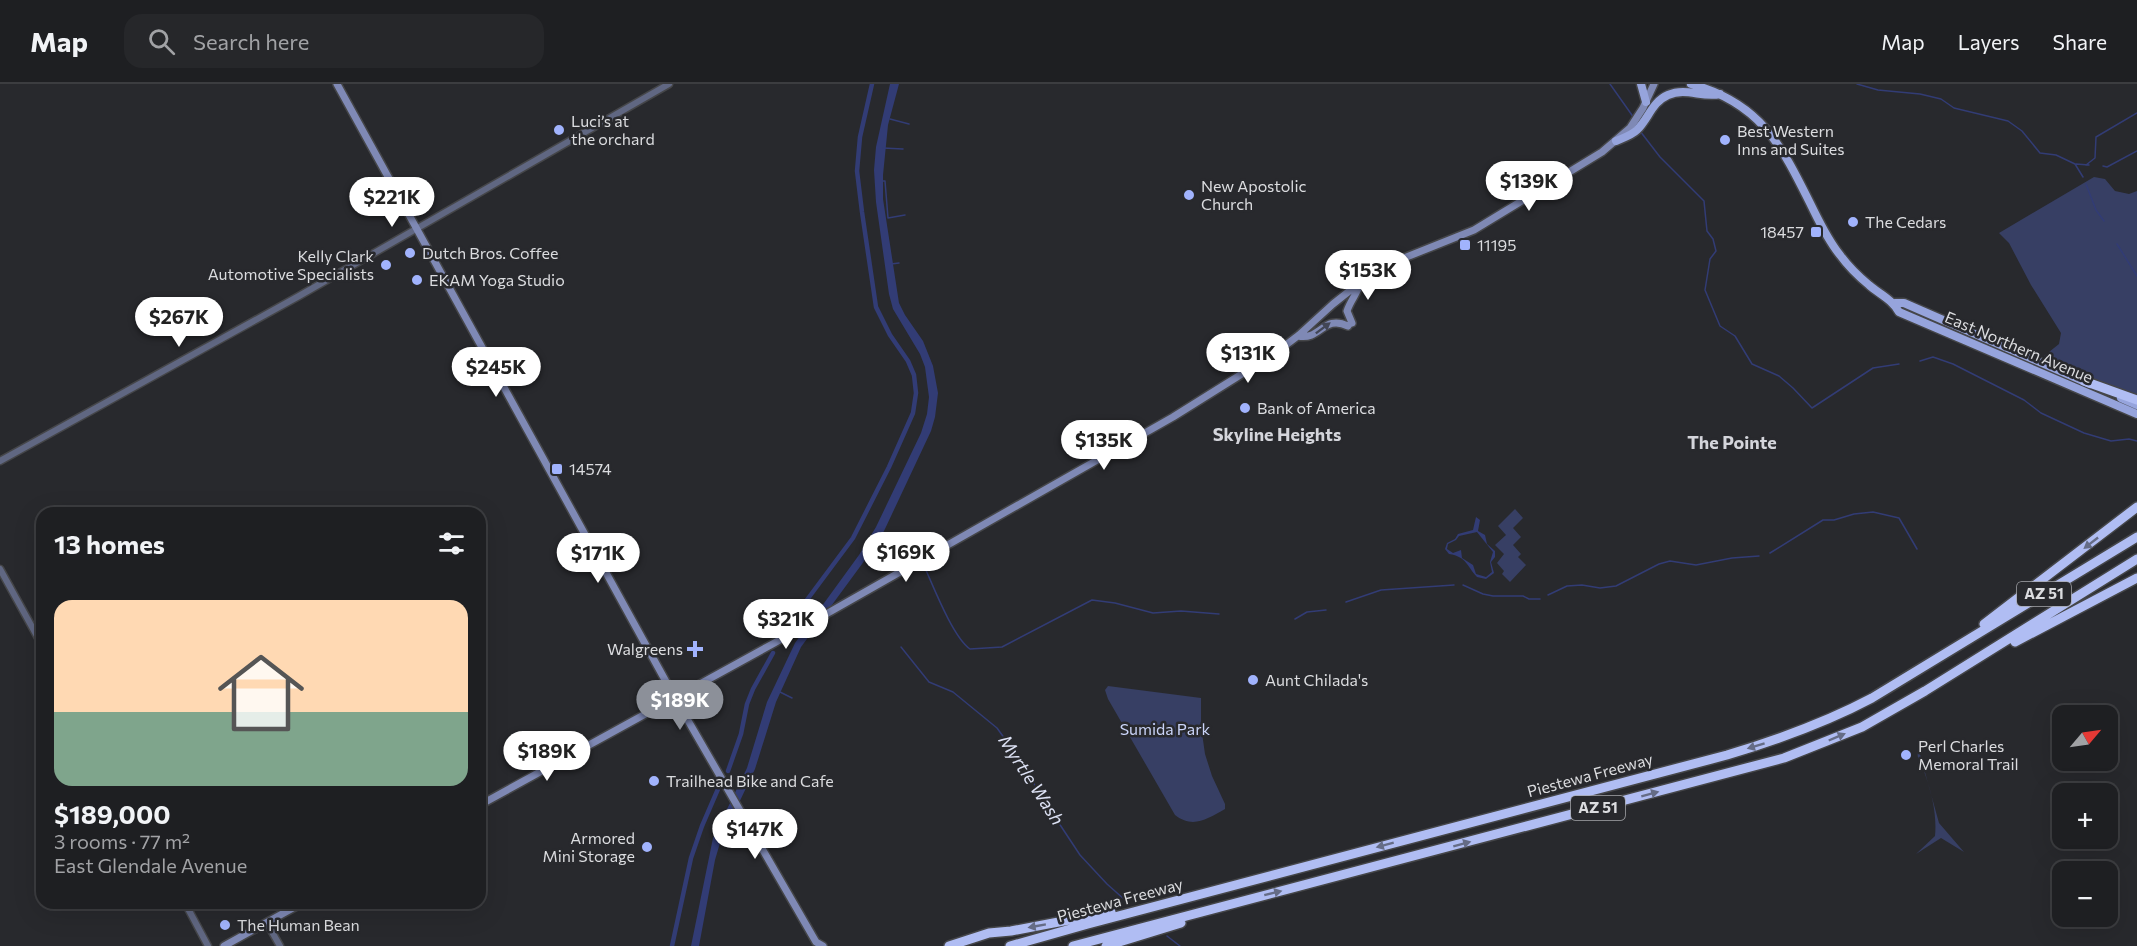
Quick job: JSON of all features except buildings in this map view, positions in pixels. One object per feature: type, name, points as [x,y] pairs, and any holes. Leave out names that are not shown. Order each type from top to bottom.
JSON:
[{"type":"highway","points":[[2084,381],[2137,400]]},
{"type":"highway","points":[[1950,651],[2137,507]]},
{"type":"highway","name":"Piestewa Freeway","points":[[1010,946],[1726,755],[1780,738],[1852,709],[2137,537]]},
{"type":"highway","name":"Piestewa Freeway","points":[[1073,946],[1784,758],[1862,727],[1964,667],[2137,559]]},
{"type":"highway","points":[[1964,667],[2137,578]]},
{"type":"highway","points":[[949,946],[989,933],[1117,911],[1180,895],[1207,892]]},
{"type":"highway","points":[[1106,946],[1202,917],[1216,908]]},
{"type":"main road","points":[[337,84],[675,698],[819,945]]},
{"type":"main road","points":[[1641,84],[1646,102]]},
{"type":"main road","points":[[1640,119],[1654,84]]},
{"type":"main road","name":"East Northern Avenue","points":[[1691,84],[1720,94],[1748,111],[1768,130],[1781,148],[1821,225],[1838,252],[1870,286],[1894,303],[1899,312],[2137,414]]},
{"type":"main road","points":[[486,801],[794,632],[1092,464],[1258,364],[1298,336],[1361,281],[1388,265],[1488,222],[1597,156],[1633,129],[1655,104],[1670,94],[1687,92],[1708,97],[1720,94]]},
{"type":"main road","points":[[1298,336],[1306,338],[1315,335],[1332,322],[1350,324],[1347,311],[1351,301],[1359,293],[1361,281]]},
{"type":"main road","name":"East Northern Avenue","points":[[1894,303],[1904,303],[2137,405]]},
{"type":"main road","points":[[224,946],[292,909]]},
{"type":"street","points":[[0,461],[299,296],[669,84]]},
{"type":"street","points":[[0,569],[36,634]]},
{"type":"street","points":[[188,909],[208,946]]},
{"type":"street","points":[[267,923],[280,946]]},
{"type":"green space","points":[[2094,177],[2105,179],[2115,191],[2129,194],[2137,191],[2137,395],[2118,390],[2044,356],[2059,344],[2061,333],[2031,285],[2009,243],[1999,233]]},
{"type":"green space","points":[[1515,509],[1523,518],[1513,528],[1521,537],[1513,545],[1521,554],[1518,557],[1526,565],[1510,582],[1502,574],[1504,571],[1497,563],[1504,554],[1495,545],[1506,535],[1498,526]]},
{"type":"green space","name":"Sumida Park","points":[[1108,686],[1201,698],[1201,726],[1205,754],[1225,809],[1206,819],[1194,822],[1175,815],[1108,699],[1105,690]]},
{"type":"green space","points":[[1918,747],[1928,783],[1918,759]]},
{"type":"green space","points":[[1932,796],[1939,823],[1964,852],[1941,838],[1916,854],[1935,836]]},
{"type":"shaded area","points":[[890,84],[899,84],[888,125],[883,199],[899,303],[923,341],[933,366],[938,393],[935,417],[931,431],[884,531],[801,647],[776,702],[755,769],[720,843],[699,946],[691,946],[713,838],[747,768],[767,702],[795,643],[859,555],[876,527],[921,433],[927,414],[929,397],[925,367],[920,354],[893,309],[876,202],[874,170],[876,147]]},
{"type":"shaded area","points":[[1476,517],[1480,520],[1478,531],[1485,535],[1487,544],[1495,551],[1495,557],[1491,562],[1494,573],[1486,579],[1477,577],[1463,559],[1449,554],[1445,549],[1447,543],[1455,539],[1458,534],[1473,530]],"holes":[[[1477,532],[1493,552],[1490,562],[1492,572],[1486,577],[1476,574],[1473,565],[1462,558],[1461,550],[1453,553],[1447,549],[1448,544],[1459,536]]]},
{"type":"waterway","points":[[786,628],[853,538],[913,413],[916,393],[914,375],[876,307],[862,212],[857,171],[860,137],[872,84]]},
{"type":"waterway","points":[[1610,84],[1634,118]]},
{"type":"waterway","points":[[1857,84],[1878,90],[1920,94],[1941,99],[1954,108],[2008,121],[2022,131],[2040,153],[2056,155],[2075,164],[2083,177]]},
{"type":"waterway","points":[[2086,165],[2095,158],[2096,137],[2137,113]]},
{"type":"waterway","points":[[890,119],[909,124]]},
{"type":"waterway","points":[[1640,131],[1660,157],[1704,201],[1707,231],[1713,239],[1716,251],[1710,259],[1705,290],[1720,326],[1735,336],[1752,364],[1779,376],[1812,408],[1873,368],[1899,364]]},
{"type":"waterway","points":[[883,148],[903,149]]},
{"type":"waterway","points":[[2103,166],[2107,167],[2137,151]]},
{"type":"waterway","points":[[2076,164],[2089,165]]},
{"type":"waterway","points":[[883,181],[885,181],[888,218],[905,215]]},
{"type":"waterway","points":[[2086,184],[2096,210],[2104,221]]},
{"type":"waterway","points":[[2117,244],[2137,276]]},
{"type":"waterway","points":[[891,264],[899,263]]},
{"type":"waterway","points":[[1920,361],[1933,357],[1953,364],[2024,400],[2041,413],[2084,433],[2111,441],[2129,439],[2137,441]]},
{"type":"waterway","points":[[1770,553],[1823,520],[1873,512],[1899,518],[1917,549]]},
{"type":"waterway","points":[[1548,595],[1567,586],[1582,585],[1600,588],[1616,586],[1659,564],[1670,561],[1696,565],[1732,558],[1759,556]]},
{"type":"waterway","points":[[928,559],[931,563],[925,568],[939,599],[957,634],[970,649],[1002,647],[1092,600],[1115,603],[1153,613],[1181,611],[1219,614]]},
{"type":"waterway","points":[[1346,602],[1381,590],[1454,585]]},
{"type":"waterway","points":[[1463,585],[1493,596],[1523,596],[1529,599],[1540,599]]},
{"type":"waterway","points":[[1295,619],[1307,612],[1326,610]]},
{"type":"waterway","name":"Myrtle Wash","points":[[901,647],[929,682],[953,692],[997,728],[1023,764],[1080,855],[1125,900]]},
{"type":"waterway","points":[[728,771],[741,734],[747,704],[773,653]]},
{"type":"waterway","points":[[780,692],[792,698]]},
{"type":"waterway","points":[[672,946],[691,858],[718,789]]},
{"type":"waterway","name":"Myrtle Wash","points":[[1167,936],[1180,946]]},
{"type":"place","name":"Luci’s at the orchard","points":[[559,130]]},
{"type":"place","name":"Best Western Inns and Suites","points":[[1725,140]]},
{"type":"place","name":"New Apostolic Church","points":[[1189,195]]},
{"type":"place","name":"The Cedars","points":[[1853,222]]},
{"type":"place","name":"18457","points":[[1816,232]]},
{"type":"place","name":"11195","points":[[1465,245]]},
{"type":"place","name":"Dutch Bros. Coffee","points":[[410,253]]},
{"type":"place","name":"Kelly Clark Automotive Specialists","points":[[386,265]]},
{"type":"place","name":"EKAM Yoga Studio","points":[[417,280]]},
{"type":"place","name":"Bank of America","points":[[1245,408]]},
{"type":"place","name":"14574","points":[[557,469]]},
{"type":"place","name":"Walgreens","points":[[695,649]]},
{"type":"place","name":"Aunt Chilada's","points":[[1253,680]]},
{"type":"place","name":"Perl Charles Memoral Trail","points":[[1906,755]]},
{"type":"place","name":"Trailhead Bike and Cafe","points":[[654,781]]},
{"type":"place","name":"Armored Mini Storage","points":[[647,847]]},
{"type":"place","name":"The Human Bean","points":[[225,925]]},
{"type":"district","name":"Skyline Heights","points":[[1277,435]]},
{"type":"district","name":"The Pointe","points":[[1732,443]]}]
